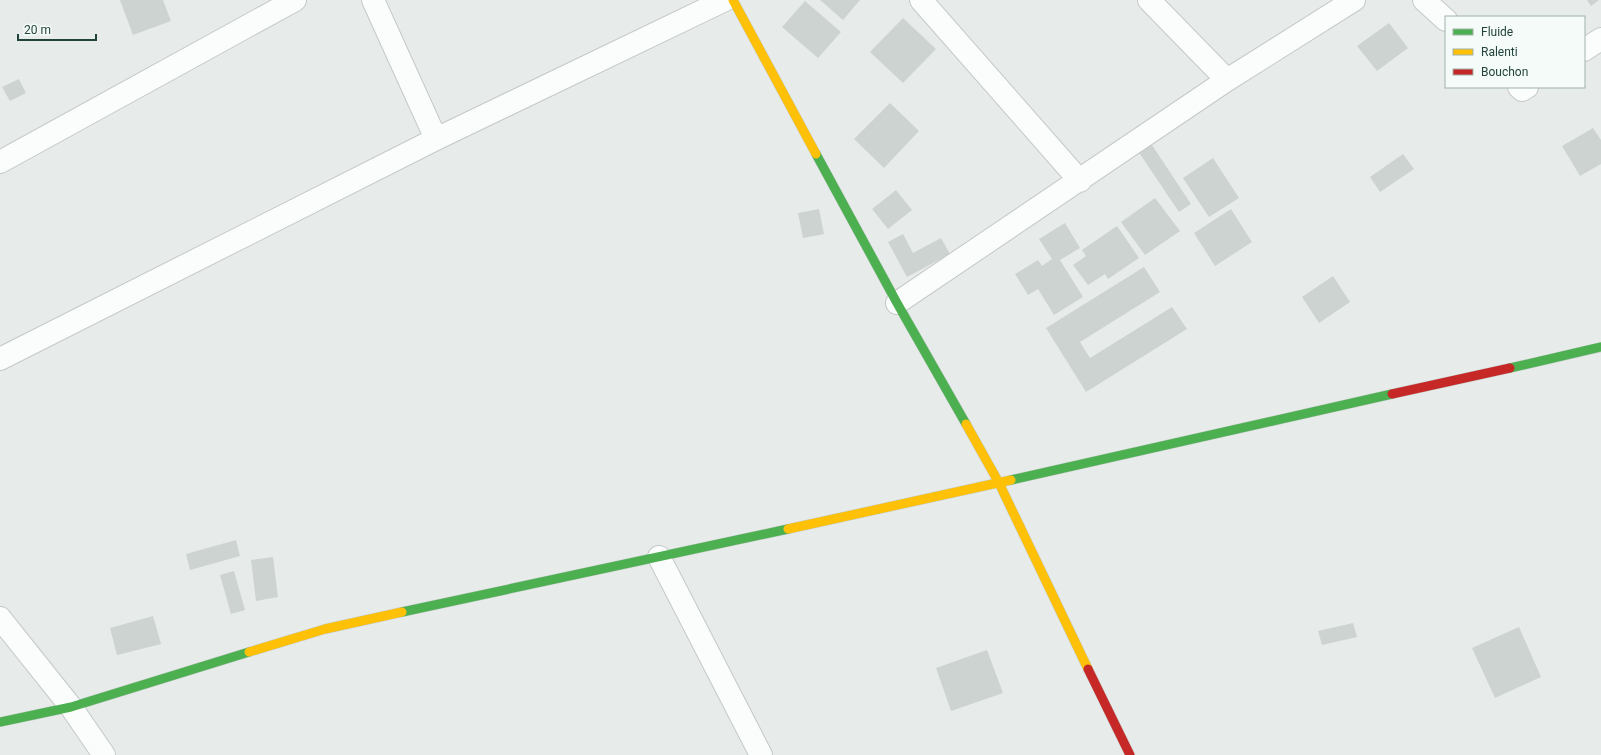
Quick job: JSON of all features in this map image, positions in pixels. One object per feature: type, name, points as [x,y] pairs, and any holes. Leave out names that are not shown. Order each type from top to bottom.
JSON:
[{"type":"street","points":[[0,162],[295,0]]},
{"type":"street","points":[[373,0],[436,139]]},
{"type":"street","points":[[0,359],[436,139],[725,0]]},
{"type":"street","points":[[733,0],[897,303],[999,483],[1130,755]]},
{"type":"street","points":[[921,0],[1080,181]]},
{"type":"street","points":[[1149,0],[1227,80]]},
{"type":"street","points":[[897,303],[1080,181],[1227,80],[1354,0]]},
{"type":"street","points":[[1424,0],[1445,19]]},
{"type":"street","points":[[1585,49],[1601,39]]},
{"type":"street","points":[[0,722],[71,707],[325,629],[999,483],[1601,347]]},
{"type":"street","points":[[660,557],[761,755]]},
{"type":"street","points":[[0,618],[71,707],[104,755]]},
{"type":"building","points":[[120,0],[163,0],[171,21],[133,35]]},
{"type":"building","points":[[820,0],[860,0],[843,20]]},
{"type":"building","points":[[1587,0],[1599,0],[1591,6]]},
{"type":"building","points":[[805,1],[841,32],[818,58],[782,27]]},
{"type":"building","points":[[903,18],[936,49],[903,83],[870,52]]},
{"type":"building","points":[[1389,23],[1408,48],[1377,71],[1357,46]]},
{"type":"building","points":[[19,79],[26,93],[10,101],[2,87]]},
{"type":"building","points":[[890,103],[919,131],[884,168],[854,139]]},
{"type":"building","points":[[1593,128],[1601,140],[1601,164],[1580,176],[1562,146]]},
{"type":"building","points":[[1150,142],[1191,204],[1179,212],[1138,151]]},
{"type":"building","points":[[1403,154],[1414,169],[1380,192],[1370,177]]},
{"type":"building","points":[[1213,158],[1239,198],[1209,217],[1183,178]]},
{"type":"building","points":[[896,190],[912,210],[888,229],[872,209]]},
{"type":"building","points":[[1155,198],[1180,231],[1145,255],[1121,222]]},
{"type":"building","points":[[819,209],[824,234],[803,238],[798,213]]},
{"type":"building","points":[[1231,209],[1252,242],[1215,266],[1194,233]]},
{"type":"building","points":[[1065,223],[1080,248],[1060,260],[1083,297],[1054,315],[1038,289],[1028,295],[1015,274],[1038,260],[1042,266],[1052,259],[1039,239]]},
{"type":"building","points":[[1117,226],[1139,258],[1108,279],[1105,274],[1088,285],[1073,265],[1086,256],[1082,250]]},
{"type":"building","points":[[903,234],[913,253],[941,238],[950,254],[907,277],[888,242]]},
{"type":"building","points":[[1144,267],[1160,292],[1080,342],[1090,358],[1172,307],[1187,329],[1086,392],[1046,328]]},
{"type":"building","points":[[1333,276],[1350,302],[1319,323],[1302,297]]},
{"type":"building","points":[[236,540],[240,556],[190,570],[186,554]]},
{"type":"building","points":[[273,557],[278,597],[256,601],[251,560]]},
{"type":"building","points":[[234,571],[245,610],[231,614],[220,575]]},
{"type":"building","points":[[153,616],[161,644],[117,655],[110,628]]},
{"type":"building","points":[[1353,623],[1357,637],[1322,645],[1318,631]]},
{"type":"building","points":[[1519,627],[1541,677],[1495,698],[1472,648]]},
{"type":"building","points":[[987,650],[1003,693],[951,711],[936,668]]},
{"type":"traffic: fast","points":[[816,154],[897,303],[966,424]]},
{"type":"traffic: fast","points":[[1510,368],[1601,347]]},
{"type":"traffic: fast","points":[[1011,480],[1392,394]]},
{"type":"traffic: fast","points":[[402,612],[788,529]]},
{"type":"traffic: fast","points":[[0,722],[71,707],[249,652]]},
{"type":"traffic: slow","points":[[733,0],[816,154]]},
{"type":"traffic: slow","points":[[966,424],[999,483],[1088,669]]},
{"type":"traffic: slow","points":[[788,529],[1011,480]]},
{"type":"traffic: slow","points":[[249,652],[325,629],[402,612]]},
{"type":"traffic: jam","points":[[1392,394],[1510,368]]},
{"type":"traffic: jam","points":[[1088,669],[1130,755]]}]
